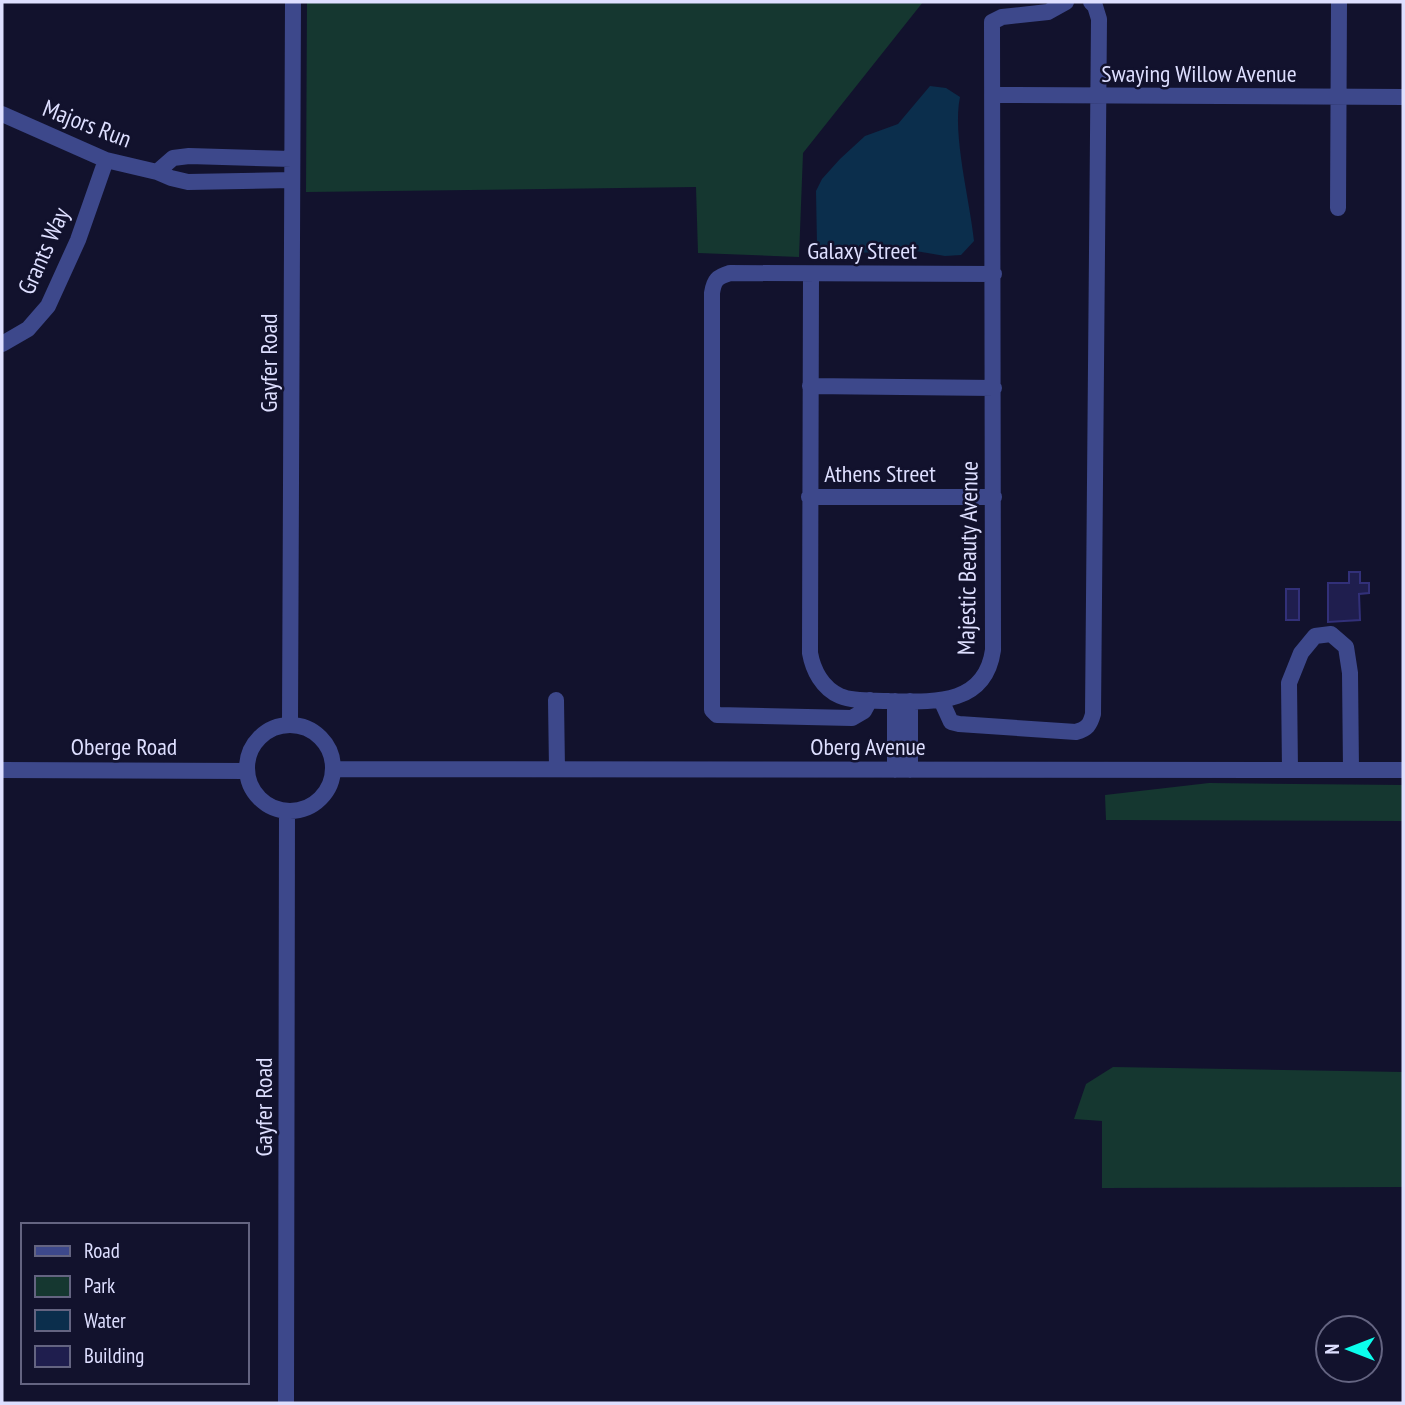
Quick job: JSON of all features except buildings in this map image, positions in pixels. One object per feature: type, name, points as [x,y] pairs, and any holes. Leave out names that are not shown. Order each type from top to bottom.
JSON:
[{"type":"street","name":"Gayfer Road","points":[[290,724],[293,2]]},
{"type":"street","name":"Majestic Beauty Avenue","points":[[811,274],[809,497],[812,665],[828,688],[841,697],[902,701],[959,697],[974,688],[991,663],[993,650],[992,22],[1002,17],[1048,12],[1066,2]]},
{"type":"street","points":[[942,700],[951,722],[960,724],[1076,732],[1084,730],[1090,724],[1093,687],[1099,19],[1091,2]]},
{"type":"street","points":[[1338,208],[1339,2]]},
{"type":"street","name":"Swaying Willow Avenue","points":[[994,95],[1403,97]]},
{"type":"street","name":"Majors Run","points":[[2,114],[106,160],[158,172],[170,178],[188,182],[292,180]]},
{"type":"street","points":[[158,172],[173,158],[189,156],[292,159]]},
{"type":"street","name":"Grants Way","points":[[2,344],[28,329],[48,306],[78,240],[106,160]]},
{"type":"street","name":"Galaxy Street","points":[[870,700],[864,711],[852,718],[717,715],[712,710],[714,282],[718,277],[730,273],[994,274]]},
{"type":"street","points":[[810,386],[994,388]]},
{"type":"street","name":"Athens Street","points":[[809,497],[994,497]]},
{"type":"street","points":[[1290,770],[1289,683],[1301,653],[1315,636],[1331,634],[1346,647],[1350,673],[1351,770]]},
{"type":"street","points":[[556,700],[557,769]]},
{"type":"street","points":[[902,701],[902,770]]},
{"type":"street","points":[[290,724],[312,730],[321,738],[328,747],[333,769],[326,791],[319,800],[309,807],[287,811],[264,803],[249,783],[246,771],[253,744],[270,730],[290,724]]},
{"type":"street","name":"Oberg Avenue","points":[[333,769],[1403,771]]},
{"type":"street","name":"Oberge Road","points":[[2,770],[246,771]]},
{"type":"street","name":"Gayfer Road","points":[[286,1403],[287,811]]},
{"type":"green space","points":[[307,2],[923,2],[803,153],[799,257],[698,253],[696,187],[306,192]]},
{"type":"green space","points":[[1209,783],[1403,785],[1403,821],[1106,820],[1105,795]]},
{"type":"green space","points":[[1113,1067],[1403,1072],[1403,1187],[1102,1188],[1102,1121],[1074,1119],[1086,1084]]},
{"type":"water","points":[[930,86],[946,88],[960,97],[958,129],[974,241],[961,255],[945,256],[904,249],[824,254],[817,245],[816,191],[822,179],[865,136],[898,124]]}]
